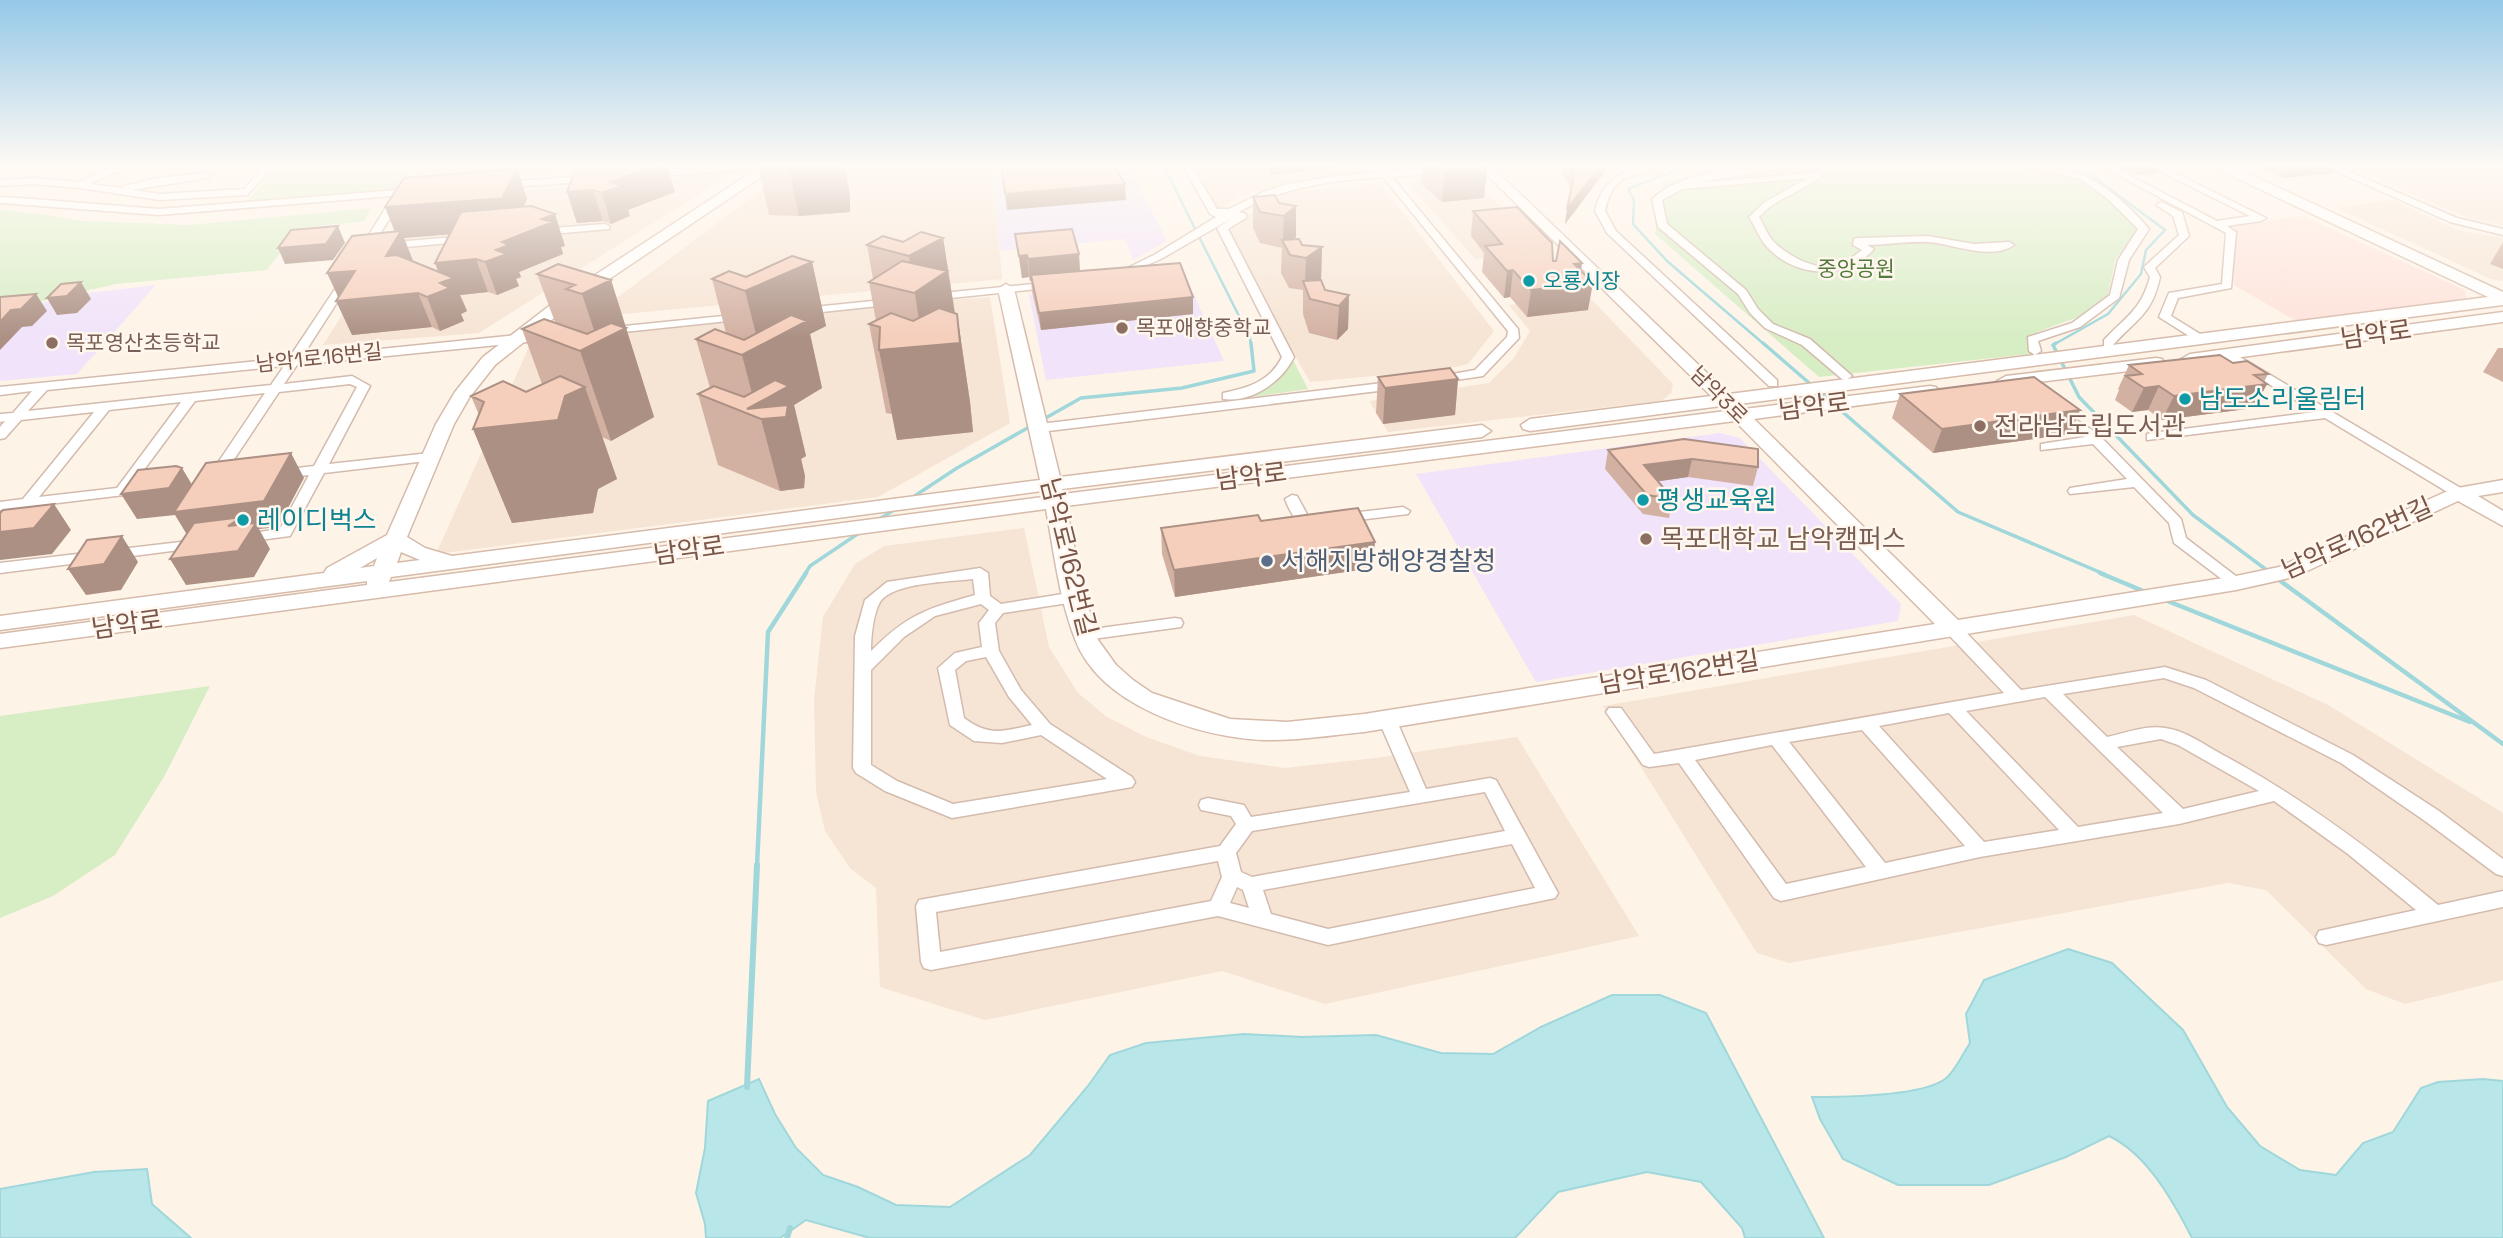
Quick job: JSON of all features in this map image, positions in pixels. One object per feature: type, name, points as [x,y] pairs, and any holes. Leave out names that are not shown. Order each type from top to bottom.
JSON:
[{"type":"street","points":[[358,262],[382,223]]},
{"type":"street","points":[[378,582],[430,457],[449,416],[470,383],[489,361],[514,339],[685,223]]},
{"type":"street","points":[[1107,278],[1140,266],[1216,223]]},
{"type":"street","points":[[1108,414],[1134,406],[1232,396],[1273,380],[1284,366],[1288,357],[1222,228],[1231,223]]},
{"type":"street","points":[[1039,426],[1414,383],[1479,373],[1515,334],[1425,223]]},
{"type":"street","name":"남악3로","points":[[1543,223],[1952,628]]},
{"type":"street","points":[[1606,223],[1612,233],[1776,388]]},
{"type":"street","points":[[1662,223],[1742,292],[1769,326],[1806,342],[1838,381]]},
{"type":"street","points":[[1757,223],[1769,243],[1780,252],[1798,262],[1824,270],[1836,270],[1869,249],[1858,245],[1858,241],[1889,243],[1917,239],[1954,246],[1998,248],[2008,245]]},
{"type":"street","points":[[2039,363],[2032,339],[2076,325],[2115,296],[2117,269],[2127,248],[2144,229],[2138,223]]},
{"type":"street","points":[[2101,348],[2118,330],[2134,320],[2152,292],[2155,277],[2149,267],[2183,236],[2181,223]]},
{"type":"street","points":[[2201,339],[2165,317],[2173,295],[2227,286],[2231,232],[2216,223]]},
{"type":"street","points":[[2342,223],[2503,299]]},
{"type":"street","points":[[2465,223],[2503,232]]},
{"type":"street","points":[[527,233],[605,227]]},
{"type":"street","points":[[394,245],[474,238]]},
{"type":"street","points":[[211,484],[273,389],[296,360],[351,273]]},
{"type":"street","points":[[925,298],[1068,283]]},
{"type":"street","points":[[1006,289],[1031,393]]},
{"type":"street","name":"남악로","points":[[0,623],[290,585],[378,582],[458,563],[950,497],[1051,493],[1861,400],[2101,348],[2201,339],[2503,299]]},
{"type":"street","points":[[790,312],[911,300]]},
{"type":"street","points":[[593,332],[750,317]]},
{"type":"street","name":"남악로","points":[[0,641],[378,582],[803,535],[901,521],[1051,493],[1723,399],[1776,388],[2039,363],[2086,372],[2503,317]]},
{"type":"street","name":"남악1로16번길","points":[[0,391],[540,337]]},
{"type":"street","points":[[2228,354],[2503,520]]},
{"type":"street","points":[[0,418],[352,380],[364,386],[285,533],[217,542],[176,542],[0,568]]},
{"type":"street","points":[[0,435],[44,386]]},
{"type":"street","name":"남악로162번길","points":[[1031,393],[1074,597],[1085,635],[1095,654],[1124,686],[1143,699],[1199,720],[1230,728],[1287,731],[1387,719],[2241,582],[2286,572],[2459,494],[2503,486]]},
{"type":"street","points":[[121,492],[191,398]]},
{"type":"street","points":[[2042,401],[2095,439],[2176,522],[2179,540],[2241,582]]},
{"type":"street","points":[[27,503],[106,407]]},
{"type":"street","points":[[2152,437],[2327,414]]},
{"type":"street","points":[[2046,447],[2095,439]]},
{"type":"street","points":[[265,476],[430,457]]},
{"type":"street","points":[[2075,491],[2137,482]]},
{"type":"street","points":[[0,506],[160,488]]},
{"type":"street","points":[[1292,499],[1301,519],[1306,522],[1402,511]]},
{"type":"street","points":[[396,539],[417,553],[458,563]]},
{"type":"street","points":[[290,585],[338,573],[396,539]]},
{"type":"street","points":[[998,609],[984,598],[980,573],[892,585],[873,600],[863,636],[862,768],[891,786],[951,811],[1126,782],[1044,728],[1015,693],[991,651],[987,624],[998,609],[1074,597]]},
{"type":"street","points":[[861,670],[898,632],[929,613],[984,598]]},
{"type":"street","points":[[1085,635],[1175,623]]},
{"type":"street","points":[[1952,628],[2016,695]]},
{"type":"street","points":[[991,651],[961,657],[946,668],[956,721],[974,735],[1002,737],[1044,728]]},
{"type":"street","points":[[1615,712],[1648,761],[2016,695],[2050,692],[2165,672],[2200,684],[2347,759],[2432,816],[2503,869]]},
{"type":"street","points":[[2050,692],[2179,817]]},
{"type":"street","points":[[1953,707],[2073,833]]},
{"type":"street","points":[[1387,719],[1421,797]]},
{"type":"street","points":[[1866,723],[1980,850]]},
{"type":"street","points":[[2104,744],[2149,734],[2168,734],[2242,771],[2374,862],[2434,913]]},
{"type":"street","points":[[1776,738],[1882,873]]},
{"type":"street","points":[[1684,756],[1781,893],[1980,850],[2179,817],[2276,794]]},
{"type":"street","points":[[1490,785],[1548,893],[1328,937],[1218,908],[931,962],[926,906],[1226,852],[1247,825],[1421,797],[1490,785]]},
{"type":"street","points":[[1208,806],[1237,810],[1247,825]]},
{"type":"street","points":[[1232,877],[1251,885],[1517,836]]},
{"type":"street","points":[[1218,908],[1232,877],[1226,852]]},
{"type":"street","points":[[1251,885],[1264,920]]},
{"type":"street","points":[[2326,937],[2503,900]]},
{"type":"shaded area","points":[[401,223],[654,223],[479,333],[323,345]]},
{"type":"shaded area","points":[[718,223],[997,223],[1002,279],[591,317]]},
{"type":"shaded area","points":[[997,223],[1158,223],[1167,241],[1133,260],[1125,239],[1000,251]]},
{"type":"shaded area","points":[[1234,223],[1411,223],[1494,331],[1468,364],[1446,369],[1310,382],[1223,229]]},
{"type":"shaded area","points":[[1443,223],[1517,223],[1545,252],[1475,259]]},
{"type":"shaded area","points":[[2257,223],[2318,223],[2465,290],[2466,299],[2296,321],[2234,285],[2235,226]]},
{"type":"shaded area","points":[[2368,223],[2442,223],[2457,230],[2503,238],[2503,281],[2491,279]]},
{"type":"shaded area","name":"목포애향중학교","points":[[1186,277],[1224,361],[1046,380],[1029,295]]},
{"type":"shaded area","name":"목포영산초등학교","points":[[156,285],[77,374],[0,381],[0,312],[88,293]]},
{"type":"shaded area","points":[[1588,296],[1673,384],[1671,393],[1661,401],[1388,432],[1376,413],[1370,401],[1489,383],[1514,358],[1530,331],[1509,305]]},
{"type":"shaded area","points":[[990,297],[1010,423],[878,497],[436,554],[529,347],[633,329],[813,310]]},
{"type":"shaded area","name":"목포대학교 남악캠퍼스","points":[[1720,433],[1740,438],[1901,604],[1898,621],[1536,682],[1416,474]]},
{"type":"shaded area","points":[[1024,528],[1049,647],[1078,693],[1107,717],[1146,737],[1200,756],[1285,768],[1376,758],[1517,737],[1639,936],[1325,1004],[1222,971],[985,1020],[880,987],[876,888],[850,868],[825,831],[816,792],[814,700],[823,617],[855,564],[884,546]]},
{"type":"shaded area","points":[[2134,615],[2328,705],[2503,813],[2503,980],[2405,1004],[2366,989],[2266,890],[2228,883],[1789,963],[1757,953],[1603,706]]},
{"type":"green space","points":[[0,223],[190,225],[348,223],[299,228],[267,270],[116,284],[0,311]]},
{"type":"green space","name":"중앙공원","points":[[1657,223],[2143,223],[2115,260],[2106,307],[2037,332],[2039,353],[1819,377],[1655,234]]},
{"type":"green space","points":[[1291,356],[1308,389],[1239,399],[1276,378]]},
{"type":"green space","points":[[210,686],[164,777],[115,855],[53,896],[0,918],[0,716]]},
{"type":"water","points":[[2068,949],[2112,963],[2183,1030],[2227,1107],[2260,1146],[2300,1170],[2336,1175],[2363,1143],[2393,1132],[2421,1088],[2438,1082],[2483,1079],[2503,1081],[2503,1238],[2192,1238],[2167,1194],[2147,1166],[2123,1144],[2109,1136],[2066,1157],[1989,1185],[1898,1185],[1843,1159],[1820,1119],[1812,1097],[1900,1092],[1934,1085],[1945,1079],[1970,1043],[1966,1014],[1984,980]]},
{"type":"water","points":[[1612,995],[1660,995],[1706,1013],[1824,1238],[1745,1238],[1742,1228],[1701,1182],[1647,1172],[1558,1192],[1515,1238],[870,1238],[806,1220],[780,1238],[706,1238],[696,1193],[705,1148],[708,1101],[759,1079],[775,1114],[796,1148],[823,1175],[858,1187],[896,1205],[950,1207],[1030,1155],[1088,1086],[1110,1055],[1146,1043],[1244,1034],[1302,1037],[1376,1035],[1441,1053],[1493,1054],[1541,1027]]},
{"type":"water","points":[[147,1169],[152,1204],[191,1238],[0,1238],[0,1189],[94,1172]]},
{"type":"building","points":[[456,223],[551,223],[502,242],[509,245],[496,250],[507,254],[485,262],[476,259],[435,263]]},
{"type":"building","points":[[1483,223],[1532,223],[1552,243],[1553,261],[1556,261],[1560,241],[1582,263],[1574,264],[1593,283],[1531,290],[1513,270],[1507,271],[1485,246],[1502,244]]},
{"type":"building","points":[[338,226],[326,244],[278,248],[291,230]]},
{"type":"building","points":[[1072,229],[1079,254],[1028,259],[1027,255],[1019,256],[1015,234]]},
{"type":"building","points":[[401,231],[386,256],[397,255],[454,278],[440,283],[450,288],[427,297],[418,293],[336,301],[355,271],[327,273],[352,236]]},
{"type":"building","points":[[921,232],[943,238],[909,256],[867,245],[883,236],[903,242]]},
{"type":"building","points":[[1299,239],[1302,245],[1322,247],[1306,258],[1290,255],[1282,240]]},
{"type":"building","points":[[792,256],[812,262],[745,291],[712,279],[729,271],[746,277]]},
{"type":"building","points":[[902,261],[947,271],[914,293],[869,282]]},
{"type":"building","points":[[1180,263],[1193,297],[1039,313],[1031,275]]},
{"type":"building","points":[[558,264],[611,280],[582,294],[566,289],[575,285],[537,274]]},
{"type":"building","points":[[1321,280],[1325,290],[1349,295],[1339,306],[1310,299],[1303,281]]},
{"type":"building","points":[[81,282],[67,296],[47,298],[61,284]]},
{"type":"building","points":[[36,294],[21,309],[11,310],[0,322],[0,297]]},
{"type":"building","points":[[939,308],[957,314],[960,343],[879,350],[880,327],[869,324],[891,313],[913,321]]},
{"type":"building","points":[[791,315],[807,321],[742,355],[696,339],[715,329],[744,340]]},
{"type":"building","points":[[544,319],[587,334],[611,323],[626,328],[580,351],[522,329]]},
{"type":"building","points":[[2220,355],[2233,363],[2247,361],[2268,374],[2254,375],[2267,384],[2174,396],[2159,386],[2144,388],[2126,376],[2142,374],[2129,365]]},
{"type":"building","points":[[1450,368],[1458,379],[1385,388],[1378,377]]},
{"type":"building","points":[[560,376],[585,387],[565,396],[558,420],[473,429],[484,402],[471,396],[503,381],[526,392]]},
{"type":"building","points":[[2034,377],[2080,410],[1942,429],[1900,394]]},
{"type":"building","points":[[775,380],[789,386],[747,409],[788,405],[786,417],[761,419],[698,394],[714,386],[744,397]]},
{"type":"building","points":[[1684,439],[1758,449],[1758,467],[1692,459],[1644,465],[1673,499],[1647,495],[1608,450]]},
{"type":"building","points":[[291,453],[264,501],[174,512],[206,463]]},
{"type":"building","points":[[176,466],[182,468],[169,488],[121,494],[138,470]]},
{"type":"building","points":[[54,504],[34,528],[0,532],[0,513],[3,510]]},
{"type":"building","points":[[1358,508],[1375,542],[1174,570],[1161,528],[1258,515],[1261,521]]},
{"type":"building","points":[[242,517],[228,526],[256,523],[238,551],[170,559],[194,523]]},
{"type":"building","points":[[122,536],[104,564],[68,569],[87,540]]},
{"type":"waterway","points":[[1192,223],[1250,338],[1251,345]]},
{"type":"waterway","points":[[1633,223],[1667,261],[1765,345]]},
{"type":"waterway","points":[[2053,345],[2108,314],[2141,274],[2146,250],[2165,230],[2155,223]]},
{"type":"waterway","points":[[1042,420],[1081,398],[1182,388],[1254,371],[1251,343]]},
{"type":"waterway","points":[[1763,343],[1958,512],[2104,574]]},
{"type":"waterway","points":[[2053,345],[2079,397],[2193,515],[2268,571]]},
{"type":"waterway","points":[[910,499],[957,468],[1031,426]]},
{"type":"waterway","points":[[878,520],[897,508]]},
{"type":"waterway","points":[[805,574],[810,566],[862,531]]},
{"type":"waterway","points":[[757,866],[768,632],[806,573]]},
{"type":"waterway","points":[[2100,573],[2148,593]]},
{"type":"waterway","points":[[2275,577],[2503,744]]},
{"type":"waterway","points":[[2165,600],[2470,722]]},
{"type":"waterway","points":[[747,1087],[757,865]]},
{"type":"waterway","points":[[787,1238],[790,1228]]},
{"type":"place","name":"오룡시장","points":[[1529,281]]},
{"type":"place","name":"목포애향중학교","points":[[1122,328]]},
{"type":"place","name":"목포영산초등학교","points":[[52,343]]},
{"type":"place","name":"남도소리울림터","points":[[2185,399]]},
{"type":"place","name":"전라남도립도서관","points":[[1980,426]]},
{"type":"place","name":"평생교육원","points":[[1643,500]]},
{"type":"place","name":"레이디벅스","points":[[243,520]]},
{"type":"place","name":"목포대학교 남악캠퍼스","points":[[1646,539]]},
{"type":"place","name":"서해지방해양경찰청","points":[[1267,561]]}]
